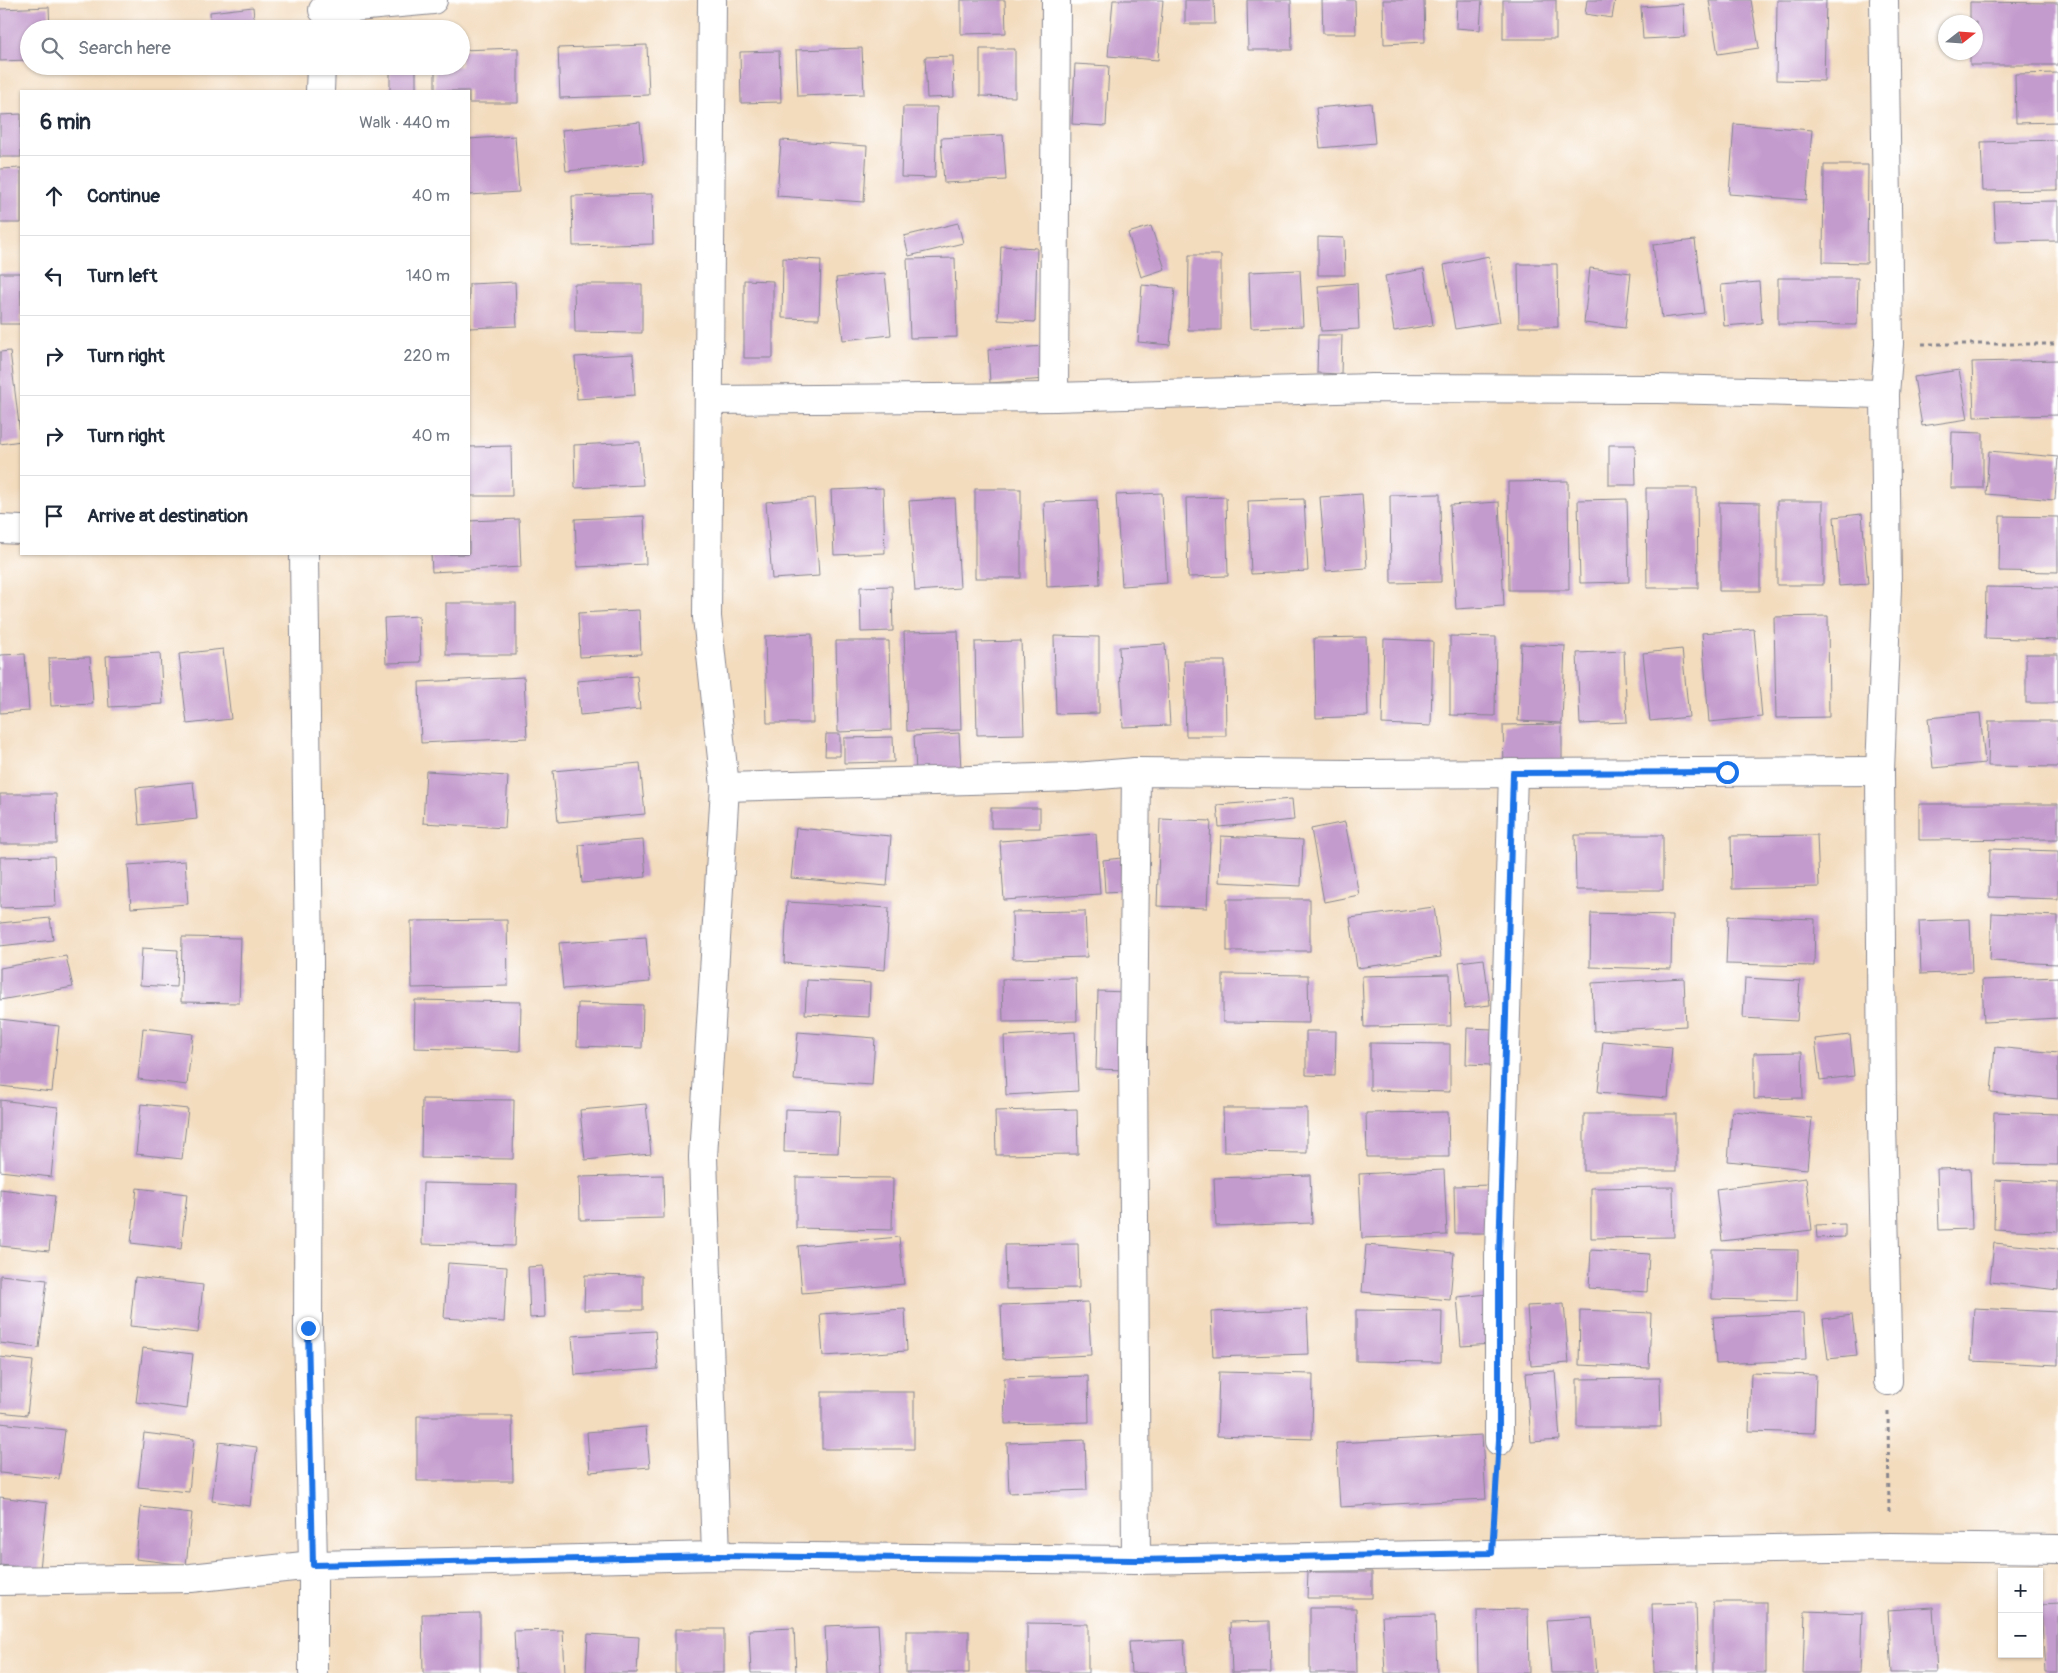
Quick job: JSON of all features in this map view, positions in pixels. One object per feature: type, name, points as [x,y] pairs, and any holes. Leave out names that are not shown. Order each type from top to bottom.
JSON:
[{"type":"street","points":[[323,13],[432,0]]},
{"type":"street","points":[[712,0],[707,617],[725,787],[703,1156],[716,1556]]},
{"type":"street","points":[[1054,397],[1056,0]]},
{"type":"street","points":[[1884,0],[1888,344],[1885,394],[1887,588],[1880,771],[1882,1122],[1888,1381]]},
{"type":"street","points":[[320,90],[321,75]]},
{"type":"street","points":[[710,400],[1054,397],[1373,388],[1658,389],[1885,394]]},
{"type":"street","points":[[0,529],[20,530]]},
{"type":"street","points":[[304,555],[309,960],[308,1328],[313,1565],[313,1673]]},
{"type":"street","points":[[725,787],[1066,777],[1136,772],[1354,774],[1880,771]]},
{"type":"street","points":[[1136,772],[1133,1047],[1136,1560]]},
{"type":"street","points":[[1499,1440],[1499,1256],[1513,773]]},
{"type":"street","points":[[0,1581],[191,1578],[313,1565],[716,1556],[1136,1560],[1890,1547],[2058,1549]]},
{"type":"path","points":[[1888,344],[2058,344]]},
{"type":"path","points":[[1888,1381],[1890,1547]]},
{"type":"path","points":[[1492,1553],[1499,1440]]},
{"type":"building","points":[[961,0],[1005,0],[1006,33],[961,34]]},
{"type":"building","points":[[1113,0],[1163,0],[1158,60],[1108,56]]},
{"type":"building","points":[[1185,0],[1214,0],[1215,24],[1185,24]]},
{"type":"building","points":[[1247,0],[1291,0],[1292,50],[1248,50]]},
{"type":"building","points":[[1322,0],[1355,0],[1356,34],[1323,34]]},
{"type":"building","points":[[1383,0],[1424,0],[1425,42],[1384,44]]},
{"type":"building","points":[[1457,0],[1482,0],[1480,30],[1456,28]]},
{"type":"building","points":[[1503,0],[1556,0],[1556,39],[1503,39]]},
{"type":"building","points":[[1587,0],[1615,0],[1612,18],[1585,14]]},
{"type":"building","points":[[1709,0],[1751,0],[1759,48],[1718,54]]},
{"type":"building","points":[[1777,0],[1826,0],[1824,81],[1776,80]]},
{"type":"building","points":[[1970,2],[2058,3],[2058,65],[1970,65],[1970,60],[1983,60],[1983,15],[1970,15]]},
{"type":"building","points":[[1683,4],[1685,37],[1643,39],[1641,7]]},
{"type":"building","points":[[49,7],[50,20],[20,20],[20,60],[0,61],[0,9]]},
{"type":"building","points":[[253,7],[254,20],[210,20],[210,12]]},
{"type":"building","points":[[647,45],[649,95],[560,98],[558,48]]},
{"type":"building","points":[[518,48],[518,103],[470,103],[470,90],[435,90],[435,75],[470,75],[470,50]]},
{"type":"building","points":[[862,48],[864,94],[798,96],[796,50]]},
{"type":"building","points":[[980,49],[1015,49],[1015,97],[980,96]]},
{"type":"building","points":[[779,51],[781,102],[741,103],[740,52]]},
{"type":"building","points":[[953,56],[954,97],[927,98],[925,57]]},
{"type":"building","points":[[1075,64],[1109,66],[1106,126],[1072,124]]},
{"type":"building","points":[[2058,73],[2058,122],[2016,123],[2015,74]]},
{"type":"building","points":[[390,75],[416,75],[416,90],[390,90]]},
{"type":"building","points":[[1371,103],[1375,143],[1320,148],[1316,108]]},
{"type":"building","points":[[903,107],[937,107],[935,178],[901,177]]},
{"type":"building","points":[[20,114],[20,157],[0,157],[0,115]]},
{"type":"building","points":[[640,122],[644,164],[566,171],[562,130]]},
{"type":"building","points":[[1734,124],[1812,130],[1806,200],[1729,194]]},
{"type":"building","points":[[1003,135],[1006,180],[944,183],[941,138]]},
{"type":"building","points":[[515,136],[519,192],[470,195],[470,139]]},
{"type":"building","points":[[781,140],[867,146],[864,202],[777,196]]},
{"type":"building","points":[[2058,140],[2058,190],[1983,191],[1981,142]]},
{"type":"building","points":[[1824,165],[1868,165],[1867,263],[1823,262]]},
{"type":"building","points":[[20,168],[20,223],[0,223],[0,169]]},
{"type":"building","points":[[652,194],[653,244],[573,246],[572,196]]},
{"type":"building","points":[[2058,201],[2058,241],[1996,242],[1994,202]]},
{"type":"building","points":[[958,223],[963,243],[909,256],[904,236]]},
{"type":"building","points":[[1151,226],[1165,269],[1141,277],[1128,233]]},
{"type":"building","points":[[1318,237],[1344,238],[1345,275],[1318,275]]},
{"type":"building","points":[[1695,240],[1704,313],[1662,318],[1653,245]]},
{"type":"building","points":[[1001,246],[1037,248],[1035,322],[998,320]]},
{"type":"building","points":[[1189,255],[1221,255],[1221,330],[1188,330]]},
{"type":"building","points":[[1489,256],[1500,322],[1455,329],[1444,265]]},
{"type":"building","points":[[783,258],[821,260],[819,319],[782,318]]},
{"type":"building","points":[[955,258],[957,337],[910,338],[907,259]]},
{"type":"building","points":[[1518,264],[1557,264],[1558,327],[1519,327]]},
{"type":"building","points":[[1590,268],[1631,273],[1625,328],[1584,323]]},
{"type":"building","points":[[1424,269],[1433,325],[1394,331],[1385,276]]},
{"type":"building","points":[[1300,270],[1303,326],[1251,328],[1249,272]]},
{"type":"building","points":[[0,273],[20,273],[20,324],[0,324]]},
{"type":"building","points":[[885,273],[891,335],[843,340],[836,278]]},
{"type":"building","points":[[1778,278],[1858,278],[1857,325],[1778,324]]},
{"type":"building","points":[[744,280],[773,281],[773,358],[744,358]]},
{"type":"building","points":[[515,282],[517,326],[470,328],[470,284]]},
{"type":"building","points":[[1759,282],[1762,323],[1724,326],[1721,285]]},
{"type":"building","points":[[1357,283],[1359,329],[1321,331],[1318,286]]},
{"type":"building","points":[[574,284],[642,284],[642,333],[575,332]]},
{"type":"building","points":[[1142,285],[1175,288],[1170,345],[1138,342]]},
{"type":"building","points":[[1318,335],[1342,335],[1341,374],[1317,373]]},
{"type":"building","points":[[1045,346],[1047,379],[990,383],[988,350]]},
{"type":"building","points":[[10,351],[20,441],[0,444],[0,352]]},
{"type":"building","points":[[633,354],[635,395],[577,399],[575,357]]},
{"type":"building","points":[[2058,360],[2058,415],[1974,417],[1972,362]]},
{"type":"building","points":[[1959,370],[1968,419],[1922,426],[1914,377]]},
{"type":"building","points":[[1952,432],[1983,433],[1983,488],[1951,488]]},
{"type":"building","points":[[640,442],[643,485],[575,488],[574,445]]},
{"type":"building","points":[[1609,445],[1635,445],[1636,485],[1609,485]]},
{"type":"building","points":[[511,446],[512,496],[470,496],[470,447]]},
{"type":"building","points":[[1989,451],[2058,457],[2055,500],[1986,494]]},
{"type":"building","points":[[1568,481],[1569,590],[1509,590],[1508,482]]},
{"type":"building","points":[[883,488],[885,553],[834,555],[831,490]]},
{"type":"building","points":[[1646,488],[1697,488],[1698,588],[1647,588]]},
{"type":"building","points":[[975,489],[1021,489],[1021,578],[975,578]]},
{"type":"building","points":[[1162,493],[1167,583],[1122,586],[1116,495]]},
{"type":"building","points":[[1362,494],[1367,568],[1326,571],[1320,497]]},
{"type":"building","points":[[1440,494],[1441,582],[1391,583],[1390,495]]},
{"type":"building","points":[[1226,497],[1228,576],[1188,577],[1186,498]]},
{"type":"building","points":[[814,498],[819,576],[772,579],[766,502]]},
{"type":"building","points":[[955,498],[960,588],[915,591],[909,501]]},
{"type":"building","points":[[1304,499],[1308,571],[1251,574],[1248,501]]},
{"type":"building","points":[[1627,499],[1629,582],[1580,583],[1578,500]]},
{"type":"building","points":[[1097,500],[1100,584],[1047,587],[1044,502]]},
{"type":"building","points":[[1777,501],[1823,501],[1823,585],[1777,585]]},
{"type":"building","points":[[1499,502],[1504,606],[1456,609],[1450,505]]},
{"type":"building","points":[[1719,502],[1760,503],[1760,591],[1719,591]]},
{"type":"building","points":[[1862,514],[1868,584],[1839,586],[1834,517]]},
{"type":"building","points":[[644,516],[646,564],[577,567],[575,519]]},
{"type":"building","points":[[2000,516],[2058,517],[2058,572],[1999,571]]},
{"type":"building","points":[[519,519],[521,567],[432,572],[431,555],[470,555],[470,521]]},
{"type":"building","points":[[892,586],[893,631],[861,632],[860,587]]},
{"type":"building","points":[[1986,587],[2058,588],[2058,640],[1985,638]]},
{"type":"building","points":[[446,603],[516,603],[516,655],[446,655]]},
{"type":"building","points":[[639,610],[641,654],[580,657],[578,613]]},
{"type":"building","points":[[419,616],[421,662],[386,663],[384,618]]},
{"type":"building","points":[[1828,616],[1829,717],[1776,718],[1774,617]]},
{"type":"building","points":[[1754,629],[1762,717],[1709,722],[1702,633]]},
{"type":"building","points":[[958,631],[961,730],[907,731],[904,632]]},
{"type":"building","points":[[812,634],[813,723],[767,723],[765,636]]},
{"type":"building","points":[[1054,636],[1099,637],[1099,713],[1056,714]]},
{"type":"building","points":[[1450,636],[1496,637],[1495,716],[1450,715]]},
{"type":"building","points":[[1366,637],[1368,716],[1316,718],[1314,638]]},
{"type":"building","points":[[1384,639],[1433,641],[1431,726],[1382,724]]},
{"type":"building","points":[[836,641],[889,641],[891,730],[838,732]]},
{"type":"building","points":[[1021,641],[1024,734],[977,735],[975,642]]},
{"type":"building","points":[[1165,644],[1170,725],[1123,727],[1119,647]]},
{"type":"building","points":[[1521,644],[1565,646],[1562,723],[1518,721]]},
{"type":"building","points":[[223,649],[231,719],[187,724],[179,654]]},
{"type":"building","points":[[1682,649],[1689,717],[1650,721],[1643,653]]},
{"type":"building","points":[[1624,651],[1627,722],[1580,724],[1577,653]]},
{"type":"building","points":[[160,653],[163,704],[109,707],[106,656]]},
{"type":"building","points":[[25,654],[29,711],[0,713],[0,655]]},
{"type":"building","points":[[2026,654],[2058,654],[2058,703],[2026,703]]},
{"type":"building","points":[[90,657],[93,704],[51,706],[49,658]]},
{"type":"building","points":[[1184,661],[1225,661],[1226,736],[1186,736]]},
{"type":"building","points":[[637,676],[640,709],[580,715],[577,681]]},
{"type":"building","points":[[524,677],[527,738],[421,743],[419,682]]},
{"type":"building","points":[[1980,713],[1985,763],[1933,768],[1928,718]]},
{"type":"building","points":[[1989,721],[2058,721],[2058,767],[1988,766]]},
{"type":"building","points":[[1562,724],[1562,768],[1504,768],[1503,725]]},
{"type":"building","points":[[959,733],[961,769],[916,772],[914,736]]},
{"type":"building","points":[[826,734],[840,734],[840,756],[825,756]]},
{"type":"building","points":[[893,737],[894,762],[844,763],[844,738]]},
{"type":"building","points":[[640,763],[645,814],[558,822],[553,771]]},
{"type":"building","points":[[426,771],[508,776],[505,828],[423,823]]},
{"type":"building","points":[[193,782],[197,819],[139,825],[136,788]]},
{"type":"building","points":[[0,794],[56,794],[57,844],[0,844]]},
{"type":"building","points":[[1292,799],[1294,820],[1219,827],[1217,805]]},
{"type":"building","points":[[1919,804],[2058,804],[2058,839],[1919,840]]},
{"type":"building","points":[[991,808],[1040,808],[1040,828],[991,828]]},
{"type":"building","points":[[1160,819],[1211,821],[1207,908],[1157,906]]},
{"type":"building","points":[[1345,822],[1359,895],[1324,902],[1311,829]]},
{"type":"building","points":[[796,828],[891,836],[887,886],[791,878]]},
{"type":"building","points":[[1096,834],[1100,894],[1004,900],[1000,841]]},
{"type":"building","points":[[1575,835],[1663,835],[1663,890],[1576,890]]},
{"type":"building","points":[[1817,835],[1819,887],[1732,889],[1731,836]]},
{"type":"building","points":[[1221,836],[1303,840],[1301,886],[1219,882]]},
{"type":"building","points":[[643,840],[646,877],[582,883],[579,845]]},
{"type":"building","points":[[1990,849],[2058,851],[2058,899],[1989,897]]},
{"type":"building","points":[[54,856],[56,906],[0,908],[0,857]]},
{"type":"building","points":[[1121,858],[1124,891],[1105,892],[1103,860]]},
{"type":"building","points":[[185,861],[188,904],[131,908],[128,865]]},
{"type":"building","points":[[1227,899],[1310,899],[1310,951],[1227,951]]},
{"type":"building","points":[[787,902],[889,908],[885,970],[784,963]]},
{"type":"building","points":[[1434,907],[1441,957],[1357,968],[1350,918]]},
{"type":"building","points":[[1085,911],[1087,957],[1013,959],[1012,912]]},
{"type":"building","points":[[1591,913],[1672,915],[1671,969],[1590,967]]},
{"type":"building","points":[[1992,913],[2058,916],[2058,964],[1990,961]]},
{"type":"building","points":[[1728,916],[1815,919],[1814,966],[1726,964]]},
{"type":"building","points":[[50,918],[53,940],[0,946],[0,923]]},
{"type":"building","points":[[1970,919],[1972,972],[1921,974],[1919,921]]},
{"type":"building","points":[[507,920],[508,986],[412,988],[411,921]]},
{"type":"building","points":[[182,937],[241,938],[239,1003],[181,1002]]},
{"type":"building","points":[[646,937],[650,982],[563,989],[559,943]]},
{"type":"building","points":[[142,948],[178,950],[176,987],[140,985]]},
{"type":"building","points":[[66,956],[73,987],[0,1000],[0,968]]},
{"type":"building","points":[[1484,959],[1490,1005],[1465,1008],[1459,962]]},
{"type":"building","points":[[1223,974],[1308,975],[1309,1023],[1223,1022]]},
{"type":"building","points":[[1450,974],[1451,1026],[1364,1027],[1362,976]]},
{"type":"building","points":[[2058,977],[2058,1018],[1984,1022],[1982,980]]},
{"type":"building","points":[[1076,978],[1077,1021],[1003,1022],[1002,979]]},
{"type":"building","points":[[1684,978],[1686,1026],[1594,1031],[1592,983]]},
{"type":"building","points":[[1745,978],[1800,981],[1797,1021],[1743,1018]]},
{"type":"building","points":[[807,980],[870,983],[869,1017],[805,1014]]},
{"type":"building","points":[[1098,991],[1127,992],[1125,1070],[1096,1069]]},
{"type":"building","points":[[415,1000],[521,1002],[520,1051],[414,1048]]},
{"type":"building","points":[[578,1003],[643,1005],[642,1048],[577,1046]]},
{"type":"building","points":[[0,1019],[59,1026],[52,1092],[0,1086]]},
{"type":"building","points":[[143,1028],[193,1034],[187,1085],[138,1079]]},
{"type":"building","points":[[1467,1028],[1492,1029],[1491,1065],[1466,1064]]},
{"type":"building","points":[[1306,1031],[1336,1031],[1335,1076],[1306,1075]]},
{"type":"building","points":[[798,1032],[875,1038],[872,1085],[794,1080]]},
{"type":"building","points":[[1075,1032],[1078,1091],[1006,1095],[1004,1036]]},
{"type":"building","points":[[1850,1035],[1854,1076],[1820,1080],[1815,1039]]},
{"type":"building","points":[[1603,1041],[1672,1047],[1668,1098],[1598,1092]]},
{"type":"building","points":[[1370,1043],[1450,1044],[1450,1092],[1370,1090]]},
{"type":"building","points":[[1995,1047],[2058,1053],[2058,1099],[1991,1093]]},
{"type":"building","points":[[1802,1052],[1803,1098],[1754,1099],[1754,1053]]},
{"type":"building","points":[[422,1099],[514,1100],[513,1159],[421,1158]]},
{"type":"building","points":[[0,1100],[58,1107],[51,1177],[0,1171]]},
{"type":"building","points":[[141,1104],[188,1109],[182,1159],[136,1154]]},
{"type":"building","points":[[646,1104],[651,1154],[585,1160],[580,1110]]},
{"type":"building","points":[[1223,1108],[1307,1108],[1307,1153],[1224,1152]]},
{"type":"building","points":[[785,1109],[840,1111],[838,1153],[784,1152]]},
{"type":"building","points":[[1077,1109],[1078,1154],[996,1155],[995,1111]]},
{"type":"building","points":[[1732,1111],[1812,1118],[1807,1169],[1728,1161]]},
{"type":"building","points":[[1448,1112],[1449,1157],[1367,1157],[1366,1113]]},
{"type":"building","points":[[1994,1112],[2058,1114],[2058,1165],[1993,1164]]},
{"type":"building","points":[[1584,1114],[1676,1114],[1676,1171],[1584,1171]]},
{"type":"building","points":[[1970,1168],[1972,1229],[1939,1230],[1937,1169]]},
{"type":"building","points":[[1444,1170],[1447,1235],[1362,1238],[1359,1174]]},
{"type":"building","points":[[663,1175],[664,1218],[580,1220],[579,1177]]},
{"type":"building","points":[[1310,1175],[1312,1223],[1216,1226],[1214,1178]]},
{"type":"building","points":[[796,1177],[893,1178],[892,1230],[796,1228]]},
{"type":"building","points":[[1806,1178],[1812,1230],[1722,1241],[1716,1189]]},
{"type":"building","points":[[1995,1180],[2058,1183],[2058,1232],[1994,1229]]},
{"type":"building","points":[[423,1183],[517,1185],[515,1246],[422,1244]]},
{"type":"building","points":[[1491,1185],[1492,1233],[1455,1233],[1454,1186]]},
{"type":"building","points":[[1673,1187],[1674,1237],[1591,1238],[1591,1188]]},
{"type":"building","points":[[137,1188],[187,1194],[181,1249],[131,1243]]},
{"type":"building","points":[[0,1189],[55,1196],[49,1251],[0,1246]]},
{"type":"building","points":[[1845,1224],[1845,1237],[1817,1238],[1816,1225]]},
{"type":"building","points":[[899,1237],[904,1284],[802,1293],[798,1246]]},
{"type":"building","points":[[1994,1243],[2058,1249],[2058,1290],[1990,1282]]},
{"type":"building","points":[[1078,1244],[1079,1288],[1006,1289],[1005,1245]]},
{"type":"building","points":[[1366,1245],[1454,1253],[1450,1300],[1362,1292]]},
{"type":"building","points":[[1712,1249],[1798,1250],[1797,1301],[1712,1299]]},
{"type":"building","points":[[1591,1250],[1649,1254],[1647,1292],[1589,1288]]},
{"type":"building","points":[[448,1263],[507,1267],[504,1322],[444,1318]]},
{"type":"building","points":[[543,1266],[545,1317],[530,1318],[528,1267]]},
{"type":"building","points":[[0,1275],[47,1280],[39,1348],[0,1343]]},
{"type":"building","points":[[585,1275],[643,1276],[643,1310],[584,1310]]},
{"type":"building","points":[[135,1277],[203,1285],[198,1333],[130,1326]]},
{"type":"building","points":[[1489,1294],[1493,1344],[1461,1346],[1457,1297]]},
{"type":"building","points":[[1088,1302],[1091,1355],[1003,1359],[1001,1305]]},
{"type":"building","points":[[1564,1304],[1569,1363],[1531,1366],[1527,1306]]},
{"type":"building","points":[[1974,1308],[2058,1312],[2058,1365],[1971,1361]]},
{"type":"building","points":[[905,1309],[907,1351],[823,1356],[820,1314]]},
{"type":"building","points":[[1307,1309],[1309,1354],[1213,1357],[1211,1312]]},
{"type":"building","points":[[1356,1310],[1442,1311],[1441,1362],[1356,1361]]},
{"type":"building","points":[[1580,1310],[1651,1313],[1649,1368],[1579,1365]]},
{"type":"building","points":[[1804,1313],[1806,1360],[1716,1364],[1713,1317]]},
{"type":"building","points":[[1852,1315],[1857,1356],[1828,1359],[1823,1319]]},
{"type":"building","points":[[655,1331],[658,1369],[575,1375],[572,1336]]},
{"type":"building","points":[[143,1348],[193,1354],[187,1409],[136,1402]]},
{"type":"building","points":[[0,1357],[33,1361],[27,1415],[0,1412]]},
{"type":"building","points":[[1555,1371],[1560,1440],[1531,1442],[1526,1373]]},
{"type":"building","points":[[1219,1372],[1313,1374],[1312,1439],[1217,1436]]},
{"type":"building","points":[[1751,1373],[1816,1375],[1814,1433],[1749,1431]]},
{"type":"building","points":[[1088,1376],[1089,1422],[1005,1424],[1004,1378]]},
{"type":"building","points":[[1660,1378],[1661,1427],[1577,1427],[1577,1379]]},
{"type":"building","points":[[822,1392],[914,1392],[914,1449],[822,1449]]},
{"type":"building","points":[[417,1416],[512,1416],[513,1481],[417,1481]]},
{"type":"building","points":[[0,1423],[65,1430],[59,1479],[0,1473]]},
{"type":"building","points":[[646,1427],[650,1467],[590,1472],[587,1432]]},
{"type":"building","points":[[144,1433],[194,1439],[189,1492],[138,1487]]},
{"type":"building","points":[[1482,1435],[1486,1499],[1340,1507],[1336,1443]]},
{"type":"building","points":[[1085,1440],[1087,1490],[1009,1493],[1007,1443]]},
{"type":"building","points":[[219,1442],[257,1447],[250,1506],[212,1501]]},
{"type":"building","points":[[0,1497],[47,1503],[40,1569],[0,1565]]},
{"type":"building","points":[[141,1507],[192,1513],[186,1565],[136,1559]]},
{"type":"building","points":[[1308,1572],[1372,1572],[1372,1598],[1307,1598]]},
{"type":"building","points":[[1713,1602],[1766,1602],[1766,1673],[1713,1673]]},
{"type":"building","points":[[1696,1603],[1698,1673],[1654,1673],[1652,1604]]},
{"type":"building","points":[[2058,1604],[2058,1673],[2045,1673],[2043,1605]]},
{"type":"building","points":[[1933,1607],[1937,1673],[1892,1673],[1888,1610]]},
{"type":"building","points":[[1310,1608],[1356,1608],[1357,1673],[1310,1673]]},
{"type":"building","points":[[1528,1609],[1529,1673],[1478,1673],[1477,1610]]},
{"type":"building","points":[[1805,1611],[1862,1613],[1860,1673],[1803,1673]]},
{"type":"building","points":[[480,1613],[480,1673],[423,1673],[422,1614]]},
{"type":"building","points":[[1435,1615],[1437,1673],[1385,1673],[1382,1616]]},
{"type":"building","points":[[1592,1617],[1597,1673],[1551,1673],[1547,1620]]},
{"type":"building","points":[[1270,1621],[1271,1673],[1232,1673],[1230,1622]]},
{"type":"building","points":[[1027,1623],[1088,1624],[1088,1673],[1027,1673]]},
{"type":"building","points":[[878,1624],[881,1673],[827,1673],[825,1626]]},
{"type":"building","points":[[794,1628],[796,1673],[751,1673],[749,1630]]},
{"type":"building","points":[[675,1629],[724,1629],[724,1673],[675,1673]]},
{"type":"building","points":[[563,1630],[565,1673],[516,1673],[514,1631]]},
{"type":"building","points":[[906,1631],[969,1631],[969,1673],[906,1673]]},
{"type":"building","points":[[588,1634],[639,1637],[637,1673],[586,1673]]},
{"type":"building","points":[[1184,1640],[1186,1673],[1131,1673],[1129,1642]]},
{"type":"route","points":[[308,1328],[313,1565],[716,1556],[1136,1560],[1492,1553],[1499,1440],[1499,1256],[1513,773],[1727,772]]}]
